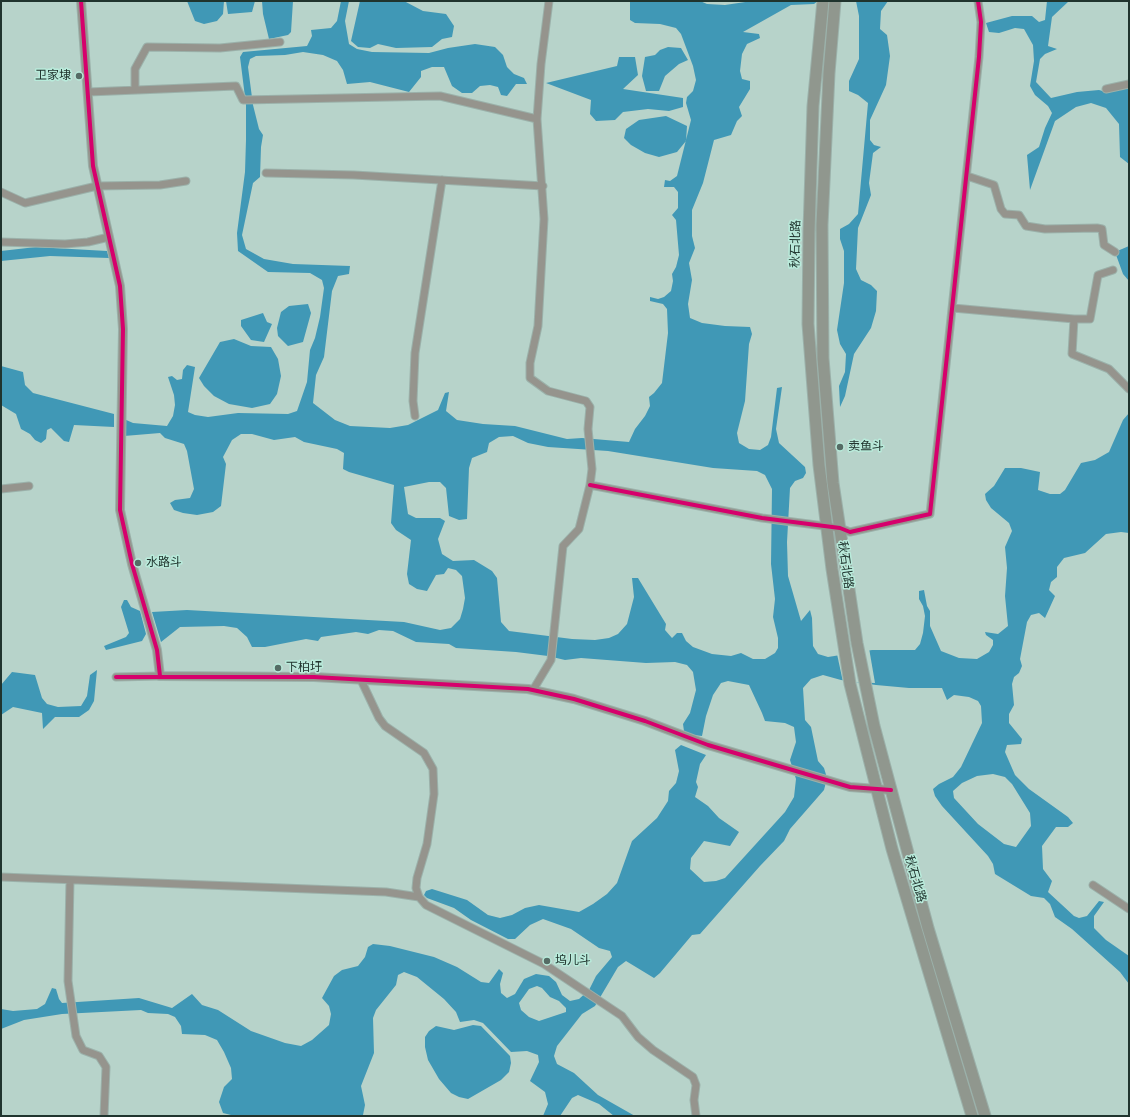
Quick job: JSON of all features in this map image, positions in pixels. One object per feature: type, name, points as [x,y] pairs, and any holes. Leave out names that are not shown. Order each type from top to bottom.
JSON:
[{"type":"main road","name":"秋石北路","points":[[823,1],[814,106],[808,231],[808,324],[819,465],[832,570],[850,684],[892,849],[972,1116]]},
{"type":"main road","name":"秋石北路","points":[[835,1],[829,73],[822,225],[823,350],[834,483],[840,528],[857,643],[874,726],[926,921],[985,1116]]},
{"type":"street","points":[[81,1],[93,166],[120,286],[122,329],[120,510],[132,564],[157,650],[160,676]]},
{"type":"street","points":[[533,690],[551,660],[563,546],[579,529],[590,485],[592,469],[588,429],[590,407],[586,401],[548,391],[530,378],[530,363],[538,326],[544,218],[538,119],[549,1]]},
{"type":"street","points":[[590,485],[762,518],[840,528],[850,532],[930,514],[979,57],[981,22],[978,1]]},
{"type":"street","points":[[135,90],[135,69],[147,47],[220,48],[280,42]]},
{"type":"street","points":[[1106,89],[1129,84]]},
{"type":"street","points":[[88,92],[236,86],[243,100],[440,96],[538,119]]},
{"type":"street","points":[[266,173],[354,175],[543,186]]},
{"type":"street","points":[[967,176],[994,185],[1001,209],[1005,214],[1019,215],[1026,226],[1045,229],[1102,229],[1104,245],[1115,252]]},
{"type":"street","points":[[415,416],[413,400],[415,353],[442,180]]},
{"type":"street","points":[[1,192],[25,203],[97,186],[160,185],[186,181]]},
{"type":"street","points":[[1,242],[65,244],[88,242],[109,237]]},
{"type":"street","points":[[953,308],[1074,320],[1090,319],[1098,275],[1113,270]]},
{"type":"street","points":[[1074,320],[1072,354],[1109,369],[1129,389]]},
{"type":"street","points":[[1,489],[29,486]]},
{"type":"street","points":[[116,677],[314,677],[533,690],[574,699],[645,722],[708,745],[850,787],[891,790]]},
{"type":"street","points":[[361,680],[379,718],[385,726],[424,753],[433,769],[434,794],[427,844],[416,883],[419,897],[426,905],[544,964],[622,1016],[638,1037],[653,1050],[694,1076],[696,1085],[694,1100],[696,1116]]},
{"type":"street","points":[[1,877],[386,892],[419,897]]},
{"type":"street","points":[[70,880],[68,981],[76,1036],[83,1050],[98,1056],[106,1067],[104,1116]]},
{"type":"street","points":[[1093,885],[1129,909]]},
{"type":"water","points":[[187,1],[224,1],[223,14],[217,21],[204,24],[195,21]]},
{"type":"water","points":[[226,1],[255,1],[252,12],[228,14]]},
{"type":"water","points":[[262,1],[293,1],[291,32],[288,35],[269,39],[263,14]]},
{"type":"water","points":[[341,1],[349,1],[345,21],[349,44],[357,49],[372,52],[429,53],[448,48],[475,44],[495,47],[503,55],[507,67],[514,74],[524,78],[527,84],[516,84],[507,96],[501,95],[498,87],[490,85],[480,86],[472,93],[462,93],[452,86],[444,67],[432,67],[421,71],[421,77],[409,92],[370,82],[347,84],[343,70],[337,61],[323,55],[303,52],[285,55],[256,56],[250,59],[248,67],[253,105],[259,129],[263,135],[260,177],[253,183],[242,235],[246,249],[264,259],[293,264],[350,266],[349,274],[338,276],[332,291],[324,357],[316,375],[313,403],[335,420],[350,426],[390,428],[408,425],[438,410],[445,393],[449,392],[446,411],[457,420],[483,424],[515,426],[567,439],[582,438],[629,442],[635,429],[645,416],[650,406],[649,397],[662,383],[668,333],[667,309],[663,304],[650,301],[650,297],[658,299],[664,297],[671,291],[673,281],[672,274],[676,267],[679,255],[676,220],[672,215],[678,208],[678,192],[674,187],[664,187],[665,180],[670,181],[677,176],[691,120],[686,103],[687,97],[693,91],[696,80],[693,66],[681,34],[676,28],[660,24],[635,23],[630,20],[630,1],[700,1],[707,4],[725,5],[752,1],[818,1],[814,4],[791,5],[743,32],[759,34],[760,38],[747,44],[742,54],[740,71],[742,79],[750,81],[750,89],[739,107],[742,116],[737,121],[731,135],[714,140],[703,183],[692,210],[692,236],[695,248],[689,263],[692,280],[688,304],[690,318],[702,323],[750,327],[752,334],[749,344],[745,401],[737,433],[739,443],[749,449],[760,450],[768,445],[771,437],[777,388],[782,387],[776,429],[779,443],[805,467],[806,473],[803,478],[795,481],[790,488],[787,542],[788,576],[801,621],[810,610],[812,618],[813,646],[818,654],[828,657],[872,650],[915,650],[920,644],[923,633],[925,616],[923,606],[919,599],[919,591],[924,590],[927,606],[930,611],[930,626],[941,651],[959,658],[977,659],[989,652],[993,645],[993,640],[986,635],[985,632],[998,634],[1008,626],[1005,596],[1007,568],[1005,547],[1012,531],[1009,523],[991,508],[986,500],[985,494],[994,486],[1005,468],[1021,468],[1040,472],[1038,490],[1050,494],[1060,494],[1065,490],[1081,463],[1095,460],[1109,452],[1123,420],[1129,413],[1129,533],[1121,532],[1106,534],[1085,553],[1064,558],[1057,567],[1057,577],[1051,582],[1049,590],[1055,596],[1045,618],[1039,613],[1031,615],[1027,622],[1020,659],[1022,666],[1019,673],[1014,677],[1012,684],[1014,705],[1009,714],[1009,723],[1022,739],[1021,744],[1007,745],[1005,752],[1015,775],[1029,789],[1068,817],[1073,823],[1068,827],[1056,827],[1042,846],[1043,869],[1052,881],[1048,892],[1074,916],[1079,918],[1087,916],[1099,901],[1104,902],[1094,916],[1094,928],[1106,940],[1129,956],[1129,984],[1120,972],[1072,929],[1055,917],[1050,904],[1044,898],[1031,896],[995,874],[993,864],[988,856],[942,806],[935,796],[933,789],[939,784],[953,777],[961,767],[982,723],[981,706],[978,701],[969,697],[954,695],[947,700],[942,688],[909,688],[876,685],[841,680],[823,675],[811,679],[803,688],[805,720],[811,727],[818,761],[824,768],[827,778],[824,790],[790,829],[784,841],[700,934],[692,935],[660,973],[654,978],[626,961],[618,967],[595,1006],[582,1014],[557,1046],[554,1056],[557,1064],[574,1073],[598,1095],[635,1116],[614,1116],[599,1104],[578,1095],[572,1098],[560,1116],[543,1116],[548,1104],[545,1092],[530,1081],[539,1062],[538,1055],[527,1051],[511,1052],[483,1023],[474,1020],[460,1022],[456,1012],[444,999],[417,977],[404,972],[398,975],[396,985],[376,1010],[373,1018],[374,1053],[361,1086],[365,1105],[363,1115],[235,1116],[223,1113],[219,1102],[224,1087],[232,1079],[231,1068],[224,1052],[217,1040],[205,1035],[182,1034],[181,1026],[175,1017],[168,1014],[148,1013],[141,1010],[62,1014],[24,1020],[1,1029],[1,1009],[13,1011],[37,1009],[45,1004],[52,988],[56,989],[62,1003],[139,998],[172,1008],[192,994],[202,1005],[218,1010],[251,1031],[285,1043],[301,1046],[312,1040],[329,1025],[331,1014],[329,1006],[322,998],[334,976],[342,970],[358,966],[365,957],[368,947],[373,944],[390,946],[434,957],[457,967],[481,982],[489,983],[499,969],[503,973],[500,984],[501,993],[507,998],[515,994],[524,979],[536,974],[549,976],[556,982],[562,995],[570,1001],[579,999],[589,990],[596,976],[612,957],[610,951],[599,948],[571,929],[543,919],[530,925],[515,939],[508,939],[471,920],[454,908],[427,898],[424,895],[426,891],[432,889],[467,900],[488,915],[500,918],[512,915],[525,908],[539,905],[579,912],[593,904],[607,894],[617,883],[632,841],[657,818],[668,801],[669,791],[676,783],[679,771],[675,750],[681,745],[706,755],[700,764],[696,782],[698,787],[695,797],[708,806],[719,818],[739,832],[730,846],[704,841],[691,858],[690,869],[704,882],[716,881],[725,878],[785,812],[794,797],[796,779],[790,760],[796,742],[794,727],[785,723],[765,721],[749,685],[728,681],[721,683],[713,695],[706,716],[702,736],[693,735],[684,731],[683,724],[690,713],[696,690],[693,672],[687,665],[675,662],[646,663],[581,658],[565,660],[548,656],[516,652],[456,648],[449,644],[416,642],[393,631],[379,630],[368,634],[356,632],[321,637],[318,641],[306,639],[265,647],[252,647],[247,637],[237,628],[224,626],[180,627],[161,642],[152,612],[187,610],[404,622],[440,630],[451,628],[460,619],[463,609],[465,598],[462,576],[456,570],[448,568],[444,574],[436,575],[427,591],[417,589],[409,584],[407,574],[411,540],[396,530],[391,523],[394,485],[343,469],[344,453],[337,449],[304,442],[295,437],[274,440],[252,434],[241,434],[232,440],[223,457],[226,464],[221,506],[213,512],[197,515],[174,510],[170,503],[175,500],[190,498],[194,489],[187,451],[184,444],[165,438],[160,433],[124,436],[124,419],[133,423],[167,426],[173,416],[175,405],[174,395],[168,377],[172,376],[177,380],[182,379],[183,370],[187,365],[195,367],[188,412],[195,415],[208,417],[238,413],[288,414],[297,411],[307,382],[310,350],[315,338],[320,317],[324,288],[322,280],[310,273],[268,272],[238,251],[237,233],[245,172],[246,140],[246,105],[240,57],[243,52],[307,46],[312,36],[311,30],[331,28],[337,21]],"holes":[[[513,436],[528,443],[548,447],[608,451],[713,468],[757,471],[765,475],[772,489],[771,564],[775,599],[773,617],[778,638],[778,648],[775,653],[765,659],[753,659],[741,653],[731,656],[712,654],[693,647],[686,641],[682,633],[677,633],[672,638],[665,630],[666,624],[638,578],[632,578],[634,597],[627,624],[618,634],[609,638],[595,640],[572,639],[509,631],[501,622],[497,578],[492,571],[474,560],[453,561],[442,554],[438,539],[445,521],[440,518],[416,518],[408,514],[404,487],[429,482],[440,482],[446,488],[449,516],[459,520],[467,519],[469,468],[472,458],[487,452],[489,443],[499,437]],[[993,774],[1005,777],[1012,784],[1030,813],[1031,826],[1016,847],[1004,844],[978,824],[954,798],[953,791],[962,783],[977,776]],[[537,986],[542,988],[550,997],[559,1001],[566,1008],[566,1012],[539,1021],[529,1017],[521,1010],[519,1003],[529,989]]]},
{"type":"water","points":[[360,1],[404,1],[423,11],[446,14],[454,26],[452,37],[442,39],[432,47],[396,48],[378,44],[370,48],[358,47],[351,41]]},
{"type":"water","points":[[856,1],[888,1],[881,11],[880,29],[887,35],[890,56],[886,85],[870,120],[870,140],[874,145],[881,147],[873,153],[869,183],[871,195],[858,228],[856,269],[861,280],[871,285],[877,291],[876,311],[871,328],[854,354],[845,396],[840,407],[839,386],[845,372],[846,354],[840,344],[837,330],[844,283],[844,251],[840,239],[840,229],[849,224],[858,214],[868,103],[858,95],[849,91],[849,81],[859,59],[859,16]]},
{"type":"water","points":[[1047,1],[1069,1],[1052,17],[1048,46],[1057,49],[1045,54],[1040,59],[1036,82],[1051,98],[1077,92],[1099,90],[1106,92],[1129,86],[1129,164],[1120,157],[1119,124],[1106,108],[1091,103],[1076,107],[1055,121],[1030,190],[1027,155],[1039,147],[1052,113],[1048,106],[1035,95],[1030,86],[1034,61],[1033,45],[1024,29],[1015,28],[999,33],[989,32],[986,23],[1012,16],[1032,16],[1039,22],[1045,20]]},
{"type":"water","points":[[668,47],[681,48],[688,60],[679,64],[665,76],[659,91],[646,91],[642,76],[645,57],[655,55],[660,50]]},
{"type":"water","points":[[619,57],[635,57],[638,75],[623,89],[683,98],[683,107],[669,111],[648,109],[623,112],[615,120],[596,121],[590,114],[591,100],[546,83],[617,66]]},
{"type":"water","points":[[666,116],[687,126],[686,141],[677,152],[659,157],[645,153],[631,145],[624,138],[626,129],[639,120]]},
{"type":"water","points":[[1129,246],[1129,281],[1123,274],[1115,252]]},
{"type":"water","points":[[36,247],[107,251],[109,258],[50,256],[1,261],[1,251]]},
{"type":"water","points":[[308,304],[311,313],[303,342],[288,346],[278,336],[277,328],[281,312],[289,306]]},
{"type":"water","points":[[263,313],[267,322],[272,324],[264,342],[251,340],[241,326],[241,320]]},
{"type":"water","points":[[234,339],[251,346],[271,347],[278,359],[281,376],[277,394],[270,404],[252,408],[229,404],[214,396],[204,386],[199,378],[220,342]]},
{"type":"water","points":[[1,366],[23,372],[25,385],[33,393],[114,414],[114,427],[74,425],[69,442],[64,441],[51,428],[47,430],[46,439],[41,443],[35,440],[30,434],[21,429],[16,414],[1,405]]},
{"type":"water","points":[[124,600],[127,600],[131,607],[140,611],[146,634],[142,641],[106,650],[104,646],[126,637],[129,633],[121,607]]},
{"type":"water","points":[[97,670],[94,701],[89,710],[79,717],[55,717],[43,729],[42,713],[13,707],[1,715],[1,685],[12,672],[35,675],[42,698],[47,704],[58,707],[81,706],[87,696],[90,675]]},
{"type":"water","points":[[473,1025],[481,1026],[510,1056],[511,1063],[509,1072],[501,1080],[468,1099],[451,1093],[439,1079],[428,1060],[425,1047],[425,1037],[429,1031],[436,1026],[454,1030]]},
{"type":"pier","points":[[869,648],[875,683],[843,682],[837,654]]},
{"type":"cycle path","points":[[81,1],[93,166],[120,286],[123,329],[120,510],[132,564],[157,650],[160,676]]},
{"type":"cycle path","points":[[590,485],[762,518],[840,528],[850,532],[930,514],[979,57],[981,22],[978,1]]},
{"type":"cycle path","points":[[116,677],[314,677],[528,689],[574,699],[645,721],[708,745],[850,787],[891,790]]},
{"type":"place","name":"卫家埭","points":[[79,76]]},
{"type":"place","name":"卖鱼斗","points":[[840,447]]},
{"type":"place","name":"水路斗","points":[[138,563]]},
{"type":"place","name":"下柏圩","points":[[278,668]]},
{"type":"place","name":"坞儿斗","points":[[547,961]]}]
